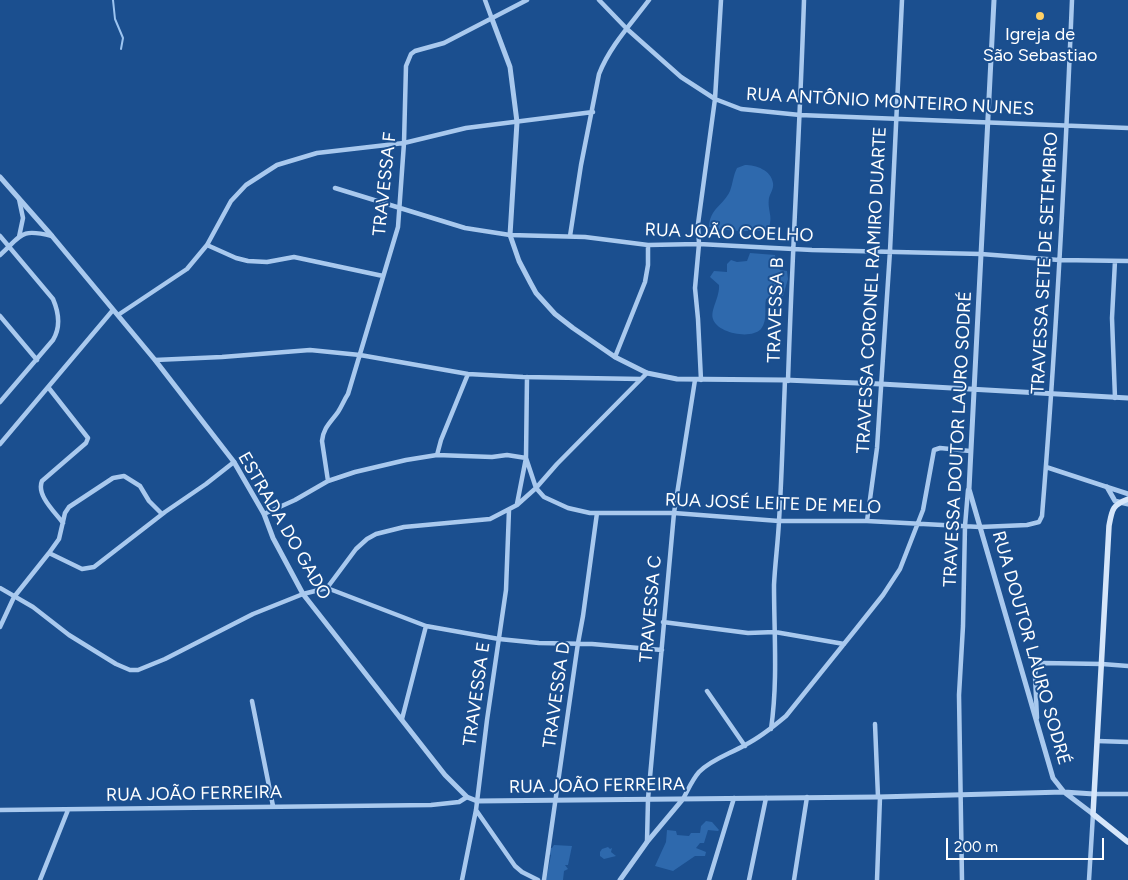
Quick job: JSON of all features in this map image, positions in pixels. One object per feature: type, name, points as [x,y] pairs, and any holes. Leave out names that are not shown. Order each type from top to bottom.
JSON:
[{"type":"main road","points":[[1094,814],[1110,526],[1112,512],[1118,502],[1128,499]]},
{"type":"main road","name":"RUA DOUTOR LAURO SODRÉ","points":[[1094,814],[1128,842]]},
{"type":"street","points":[[485,0],[510,68],[517,122],[510,235],[519,261],[536,293],[555,314],[615,357],[646,373],[677,380],[881,384],[1128,398]]},
{"type":"street","points":[[492,19],[527,0]]},
{"type":"street","name":"RUA ANTÔNIO MONTEIRO NUNES","points":[[600,0],[627,29],[681,77],[715,99],[741,108],[800,115],[1128,128]]},
{"type":"street","points":[[570,236],[581,165],[593,112],[597,84],[604,62],[649,0]]},
{"type":"street","name":"TRAVESSA C","points":[[647,842],[648,799],[674,513],[698,380],[698,319],[695,288],[699,244],[698,224],[715,99],[721,0]]},
{"type":"street","name":"TRAVESSA B","points":[[770,730],[775,705],[774,584],[779,521],[800,115],[804,0]]},
{"type":"street","name":"TRAVESSA CORONEL RAMIRO DUARTE","points":[[867,521],[874,478],[890,251],[902,0]]},
{"type":"street","name":"TRAVESSA DOUTOR LAURO SODRÉ","points":[[962,880],[959,695],[963,626],[965,526],[969,489],[994,0]]},
{"type":"street","name":"TRAVESSA SETE DE SETEMBRO","points":[[1042,516],[1052,395],[1072,0]]},
{"type":"street","name":"TRAVESSA F","points":[[328,481],[322,434],[348,394],[398,227],[404,143],[406,66],[411,54],[444,43],[492,19]]},
{"type":"street","points":[[118,315],[179,276],[193,264],[207,245],[231,201],[246,185],[268,169],[286,161],[317,154],[404,143],[466,128],[593,112]]},
{"type":"street","name":"ESTRADA DO GADO","points":[[0,177],[19,197],[155,360],[234,462],[264,514],[273,538],[303,594],[449,780],[467,797]]},
{"type":"street","name":"RUA JOÃO COELHO","points":[[335,188],[465,228],[510,235],[585,237],[648,245],[699,244],[792,249],[981,254],[1059,260],[1128,261]]},
{"type":"street","points":[[19,197],[23,218],[19,237]]},
{"type":"street","points":[[0,255],[19,237],[29,232],[52,236]]},
{"type":"street","points":[[0,236],[48,292],[57,307],[58,322],[56,335],[0,402]]},
{"type":"street","points":[[207,245],[236,258],[248,261],[267,262],[294,257],[383,276]]},
{"type":"street","points":[[615,357],[645,282],[648,265],[648,245]]},
{"type":"street","points":[[1115,260],[1112,318],[1115,398]]},
{"type":"street","points":[[0,444],[113,310]]},
{"type":"street","points":[[0,316],[37,360]]},
{"type":"street","points":[[155,360],[310,350],[360,355],[468,374],[641,379]]},
{"type":"street","points":[[327,588],[356,549],[376,534],[404,528],[490,519],[517,505],[536,488],[646,373]]},
{"type":"street","points":[[437,455],[441,440],[468,374]]},
{"type":"street","points":[[517,505],[526,458],[527,377]]},
{"type":"street","points":[[48,387],[88,438],[86,443],[42,481],[43,495],[63,523]]},
{"type":"street","points":[[620,880],[647,842],[683,799],[702,769],[770,730],[795,705],[883,595],[900,569],[919,524],[934,450],[940,448],[970,451]]},
{"type":"street","points":[[264,514],[295,500],[328,481],[372,467],[437,455],[492,457],[507,455],[526,458]]},
{"type":"street","points":[[526,458],[536,488]]},
{"type":"street","points":[[49,553],[82,570],[89,569],[100,563],[162,514],[234,462]]},
{"type":"street","points":[[1046,467],[1128,494]]},
{"type":"street","points":[[0,626],[14,597],[59,539],[69,507],[113,478],[122,475],[140,486],[149,501],[162,514]]},
{"type":"street","points":[[1107,487],[1113,498],[1118,502],[1128,504]]},
{"type":"street","name":"RUA JOSÉ LEITE DE MELO","points":[[536,488],[544,497],[558,505],[597,513],[674,513],[779,521],[867,521],[980,527],[1036,524],[1042,516]]},
{"type":"street","name":"RUA DOUTOR LAURO SODRÉ","points":[[969,489],[1053,778],[1064,792],[1094,814]]},
{"type":"street","name":"TRAVESSA E","points":[[462,880],[476,810],[507,580],[508,510]]},
{"type":"street","name":"TRAVESSA D","points":[[544,880],[597,513]]},
{"type":"street","points":[[0,588],[33,607],[69,635],[116,664],[130,670],[151,666],[253,614],[303,594],[327,588],[426,626],[499,639],[662,650]]},
{"type":"street","points":[[664,622],[748,633],[775,632],[844,644]]},
{"type":"street","points":[[402,719],[426,626]]},
{"type":"street","points":[[1037,725],[1035,676],[1036,670],[1043,663],[1128,666]]},
{"type":"street","points":[[707,691],[745,746]]},
{"type":"street","points":[[252,701],[273,806]]},
{"type":"street","points":[[875,724],[879,797],[877,880]]},
{"type":"street","points":[[1097,741],[1128,742]]},
{"type":"street","name":"RUA JOÃO FERREIRA","points":[[0,810],[431,805],[459,802],[467,797],[476,801],[879,797],[1064,792],[1128,794]]},
{"type":"street","points":[[794,880],[807,797]]},
{"type":"street","points":[[709,880],[734,798]]},
{"type":"street","points":[[749,880],[766,798]]},
{"type":"street","points":[[40,880],[68,810]]},
{"type":"street","points":[[476,810],[515,866],[538,880]]},
{"type":"street","points":[[1089,880],[1094,814]]},
{"type":"shaded area","points":[[745,165],[762,169],[772,178],[773,185],[769,198],[770,225],[768,230],[738,231],[709,227],[714,211],[730,191],[737,168]]},
{"type":"shaded area","points":[[750,253],[775,255],[776,264],[780,270],[787,271],[788,279],[783,296],[774,296],[766,299],[765,318],[761,329],[750,334],[735,333],[721,328],[713,319],[712,315],[719,285],[710,277],[714,271],[727,272],[727,264],[731,260],[737,262],[747,261]]},
{"type":"shaded area","points":[[706,821],[712,822],[719,830],[708,830],[704,843],[700,843],[696,848],[706,852],[705,856],[695,856],[673,871],[655,866],[666,842],[667,830],[676,831],[677,835],[689,836],[691,833],[700,833],[701,826]]},
{"type":"shaded area","points":[[554,845],[572,846],[568,865],[565,865],[568,869],[564,871],[563,880],[546,880],[551,855],[549,854],[550,848]]},
{"type":"shaded area","points":[[608,847],[612,848],[611,852],[616,856],[604,859],[600,856],[600,852]]},
{"type":"waterway","points":[[113,0],[115,19],[123,38],[121,49]]},
{"type":"place","name":"Igreja de São Sebastiao","points":[[1040,16]]}]
